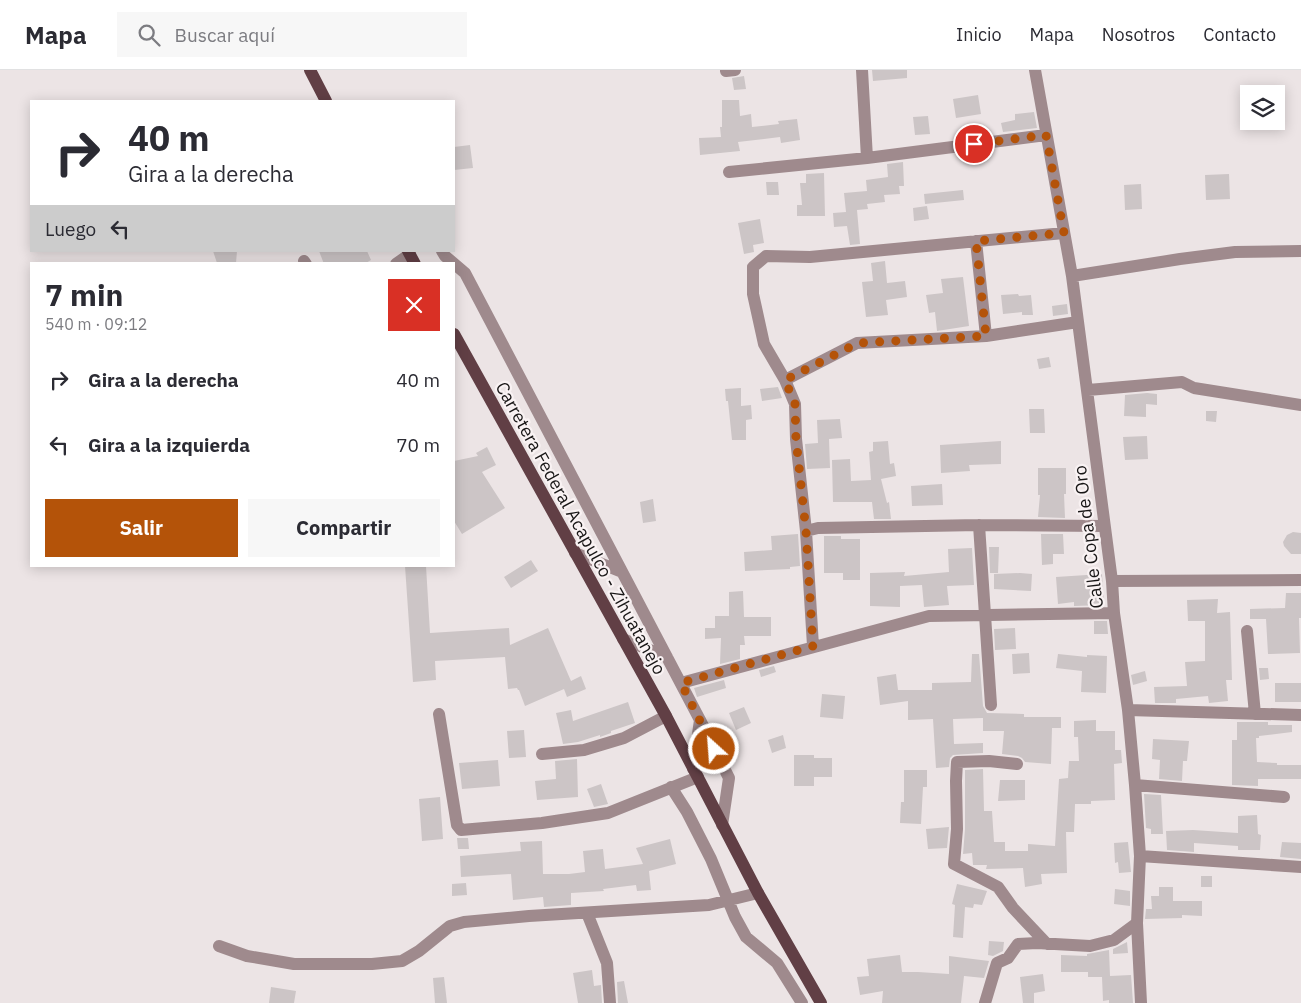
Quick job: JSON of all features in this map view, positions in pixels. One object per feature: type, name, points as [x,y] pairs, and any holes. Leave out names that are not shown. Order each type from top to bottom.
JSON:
[{"type":"main road","points":[[310,70],[325,100]]},
{"type":"main road","name":"Carretera Federal Acapulco - Zihuatanejo","points":[[455,336],[666,716],[758,893],[820,1003]]},
{"type":"street","points":[[862,70],[867,158]]},
{"type":"street","name":"Calle Copa de Oro","points":[[1035,70],[1072,276],[1128,710],[1140,856],[1137,923],[1141,1003]]},
{"type":"street","points":[[729,172],[867,158],[1046,135]]},
{"type":"street","points":[[813,646],[806,531],[796,439],[795,404],[785,380],[764,344],[753,294],[753,267],[766,256],[810,257],[1064,233]]},
{"type":"street","points":[[976,241],[986,336]]},
{"type":"street","points":[[443,252],[452,262]]},
{"type":"street","points":[[1072,276],[1235,252],[1301,252]]},
{"type":"street","points":[[400,262],[411,256]]},
{"type":"street","points":[[455,264],[465,273],[668,657],[728,778],[722,825]]},
{"type":"street","points":[[785,380],[858,343],[986,336],[1078,322]]},
{"type":"street","points":[[1088,390],[1182,382],[1194,388],[1301,405]]},
{"type":"street","points":[[806,531],[818,528],[979,525],[1104,526]]},
{"type":"street","points":[[979,525],[991,705]]},
{"type":"street","points":[[575,553],[622,572]]},
{"type":"street","points":[[1112,581],[1301,580]]},
{"type":"street","points":[[681,683],[929,616],[1114,613]]},
{"type":"street","points":[[1247,631],[1255,714]]},
{"type":"street","points":[[623,639],[668,657]]},
{"type":"street","points":[[1128,710],[1301,715]]},
{"type":"street","points":[[439,714],[457,825],[460,830],[542,823],[608,813],[671,788],[696,773],[700,720]]},
{"type":"street","points":[[542,754],[584,750],[624,738],[666,716]]},
{"type":"street","points":[[1017,764],[989,761],[957,762],[957,829],[954,864],[998,887],[1013,908],[1048,944]]},
{"type":"street","points":[[1135,785],[1284,797]]},
{"type":"street","points":[[671,788],[687,812],[711,858],[727,900],[746,937],[777,963],[802,1003]]},
{"type":"street","points":[[1140,856],[1301,867]]},
{"type":"street","points":[[219,946],[247,956],[294,964],[372,964],[402,961],[419,951],[450,926],[464,922],[709,905],[758,893]]},
{"type":"street","points":[[587,913],[607,963],[610,1003]]},
{"type":"street","points":[[985,1003],[997,963],[1008,958],[1018,944],[1037,943],[1090,946],[1114,940],[1137,923]]},
{"type":"building","points":[[872,70],[907,70],[907,78],[873,81]]},
{"type":"building","points":[[744,76],[746,89],[734,90],[732,78]]},
{"type":"building","points":[[978,95],[981,114],[956,118],[953,99]]},
{"type":"building","points":[[722,100],[739,100],[740,116],[751,114],[752,127],[779,124],[778,121],[797,119],[800,140],[781,143],[780,137],[738,142],[740,151],[700,155],[699,138],[721,137]]},
{"type":"building","points":[[1034,112],[1037,128],[1003,132],[1001,123],[1015,120],[1015,114]]},
{"type":"building","points":[[928,116],[930,134],[915,135],[913,117]]},
{"type":"building","points":[[470,145],[473,168],[455,170],[455,147]]},
{"type":"building","points":[[903,162],[904,186],[899,186],[900,194],[884,195],[885,202],[867,204],[868,209],[857,210],[860,244],[850,245],[847,226],[834,227],[833,213],[846,212],[844,193],[867,191],[866,180],[888,177],[887,164]]},
{"type":"building","points":[[824,173],[825,216],[797,216],[797,205],[802,205],[800,183],[806,183],[806,174]]},
{"type":"building","points":[[1229,174],[1230,199],[1206,200],[1205,175]]},
{"type":"building","points":[[766,182],[778,182],[779,195],[767,195]]},
{"type":"building","points":[[1141,184],[1142,209],[1125,210],[1124,185]]},
{"type":"building","points":[[963,190],[964,200],[925,204],[924,194]]},
{"type":"building","points":[[927,206],[929,219],[914,221],[913,208]]},
{"type":"building","points":[[760,219],[764,243],[753,245],[754,252],[744,254],[738,223]]},
{"type":"building","points":[[213,252],[237,252],[236,262],[217,262]]},
{"type":"building","points":[[319,252],[367,252],[371,260],[368,262],[323,262]]},
{"type":"building","points":[[885,261],[887,283],[905,281],[907,297],[886,300],[888,315],[866,317],[862,282],[873,281],[871,263]]},
{"type":"building","points":[[963,277],[969,326],[937,331],[935,312],[929,313],[926,295],[943,293],[941,279]]},
{"type":"building","points":[[1018,294],[1019,296],[1031,295],[1033,315],[1022,315],[1022,312],[1003,314],[1001,295]]},
{"type":"building","points":[[1067,304],[1068,314],[1053,316],[1052,306]]},
{"type":"building","points":[[1049,357],[1051,367],[1039,369],[1037,359]]},
{"type":"building","points":[[778,387],[782,398],[762,401],[760,389]]},
{"type":"building","points":[[741,388],[741,406],[751,405],[752,419],[746,420],[746,440],[732,440],[725,389]]},
{"type":"building","points":[[1157,394],[1157,405],[1146,404],[1146,417],[1124,416],[1125,395]]},
{"type":"building","points":[[1029,409],[1044,409],[1045,433],[1030,433]]},
{"type":"building","points":[[1206,411],[1217,411],[1216,422],[1206,421]]},
{"type":"building","points":[[840,419],[842,438],[829,439],[830,468],[807,469],[805,444],[818,443],[817,420]]},
{"type":"building","points":[[1147,436],[1148,459],[1125,460],[1123,437]]},
{"type":"building","points":[[888,441],[890,464],[894,463],[896,476],[881,479],[887,503],[889,502],[891,519],[874,519],[872,502],[833,502],[832,460],[850,459],[851,481],[871,480],[869,452],[873,451],[873,442]]},
{"type":"building","points":[[1001,441],[1001,464],[969,465],[970,471],[941,473],[940,445]]},
{"type":"building","points":[[487,447],[496,465],[482,472],[505,508],[462,534],[455,523],[455,461],[478,456],[476,453]]},
{"type":"building","points":[[1038,468],[1066,468],[1065,518],[1038,517],[1040,495],[1038,495]]},
{"type":"building","points":[[942,484],[943,505],[912,506],[911,486]]},
{"type":"building","points":[[653,499],[656,521],[643,523],[640,502]]},
{"type":"building","points":[[1293,532],[1301,533],[1301,554],[1291,554],[1284,546],[1283,542],[1287,535]]},
{"type":"building","points":[[798,534],[800,566],[790,567],[790,569],[745,571],[744,552],[772,550],[771,536]]},
{"type":"building","points":[[1041,534],[1063,534],[1064,554],[1053,554],[1053,564],[1042,565]]},
{"type":"building","points":[[824,536],[841,536],[841,539],[860,539],[860,580],[843,580],[843,573],[824,573]]},
{"type":"building","points":[[989,547],[999,547],[998,573],[990,573]]},
{"type":"building","points":[[972,548],[974,585],[947,586],[949,605],[924,607],[922,585],[900,586],[900,607],[870,606],[870,573],[905,572],[904,576],[949,572],[948,549]]},
{"type":"building","points":[[531,560],[538,571],[511,588],[504,577]]},
{"type":"building","points":[[405,567],[426,567],[430,633],[509,628],[510,645],[548,628],[571,681],[581,676],[586,689],[567,697],[564,689],[525,706],[517,688],[508,689],[505,657],[435,661],[436,680],[413,682]]},
{"type":"building","points":[[994,574],[1032,574],[1031,591],[994,589]]},
{"type":"building","points":[[1102,574],[1104,605],[1074,606],[1074,602],[1058,604],[1056,577]]},
{"type":"building","points":[[743,591],[744,617],[771,617],[771,636],[744,636],[745,645],[740,645],[740,659],[720,664],[721,638],[705,639],[705,628],[715,628],[715,616],[729,616],[729,592]]},
{"type":"building","points":[[1286,593],[1301,593],[1301,618],[1299,618],[1300,653],[1268,654],[1266,619],[1250,619],[1250,609],[1285,608]]},
{"type":"building","points":[[1218,599],[1217,613],[1230,612],[1232,680],[1226,680],[1228,701],[1209,703],[1208,696],[1176,699],[1176,703],[1155,703],[1154,687],[1187,686],[1185,662],[1205,661],[1205,621],[1188,621],[1187,600]]},
{"type":"building","points":[[1094,621],[1107,621],[1108,634],[1094,634]]},
{"type":"building","points":[[1015,628],[1016,649],[995,650],[994,629]]},
{"type":"building","points":[[1029,653],[1030,673],[1013,674],[1012,654]]},
{"type":"building","points":[[972,654],[979,654],[983,706],[987,713],[1024,714],[1024,717],[1061,717],[1061,728],[1052,728],[1051,764],[1025,762],[1018,756],[1002,754],[1004,731],[983,731],[983,718],[953,719],[954,744],[983,743],[983,753],[953,755],[950,758],[949,767],[936,768],[933,719],[908,720],[908,701],[880,705],[877,677],[896,674],[898,690],[932,690],[932,683],[971,682]]},
{"type":"building","points":[[1058,654],[1087,657],[1087,655],[1107,656],[1106,693],[1081,692],[1082,671],[1056,668]]},
{"type":"building","points":[[774,666],[776,672],[761,677],[759,670]]},
{"type":"building","points":[[1259,668],[1268,668],[1269,679],[1260,680]]},
{"type":"building","points":[[1145,671],[1147,681],[1133,685],[1131,675]]},
{"type":"building","points":[[724,680],[726,688],[697,697],[694,688]]},
{"type":"building","points":[[1275,683],[1301,683],[1301,702],[1275,702]]},
{"type":"building","points":[[822,694],[845,696],[843,719],[820,717]]},
{"type":"building","points":[[628,702],[635,723],[600,737],[600,735],[578,742],[563,744],[556,713],[571,710],[573,721]]},
{"type":"building","points":[[744,707],[751,723],[736,730],[729,713]]},
{"type":"building","points":[[1096,720],[1096,731],[1115,731],[1115,750],[1121,750],[1122,763],[1114,764],[1115,800],[1091,801],[1091,804],[1075,804],[1074,832],[1066,832],[1067,873],[1041,874],[1042,884],[1025,887],[1023,868],[986,869],[987,865],[973,865],[972,853],[963,854],[965,770],[983,769],[984,811],[992,811],[994,842],[1005,842],[1005,851],[1028,851],[1028,844],[1055,846],[1059,779],[1068,778],[1069,761],[1079,761],[1078,737],[1074,737],[1074,721]]},
{"type":"building","points":[[1237,722],[1268,722],[1268,725],[1292,725],[1292,732],[1256,738],[1257,762],[1277,763],[1277,765],[1301,765],[1301,779],[1258,779],[1258,786],[1232,785],[1232,740],[1237,740]]},
{"type":"building","points":[[524,730],[526,757],[509,758],[507,731]]},
{"type":"building","points":[[783,735],[786,748],[772,753],[768,740]]},
{"type":"building","points":[[1153,739],[1189,741],[1187,761],[1183,761],[1182,781],[1159,779],[1160,760],[1152,759]]},
{"type":"building","points":[[794,755],[814,755],[814,758],[832,758],[832,777],[814,777],[814,786],[794,786]]},
{"type":"building","points":[[577,759],[578,797],[537,800],[535,781],[556,779],[555,761]]},
{"type":"building","points":[[498,760],[500,786],[462,789],[459,763]]},
{"type":"building","points":[[904,770],[927,770],[927,787],[923,787],[921,824],[900,823],[901,802],[904,802]]},
{"type":"building","points":[[1000,780],[1025,780],[1025,800],[998,801]]},
{"type":"building","points":[[601,784],[608,804],[594,807],[587,789]]},
{"type":"building","points":[[1144,794],[1161,795],[1163,834],[1151,834],[1151,829],[1146,828]]},
{"type":"building","points":[[440,797],[443,839],[422,841],[419,799]]},
{"type":"building","points":[[1257,815],[1258,834],[1261,835],[1260,850],[1238,850],[1238,846],[1194,843],[1194,852],[1167,850],[1166,831],[1193,830],[1238,833],[1238,816]]},
{"type":"building","points":[[949,827],[947,848],[928,849],[926,829]]},
{"type":"building","points":[[457,838],[468,838],[469,849],[458,849]]},
{"type":"building","points":[[670,839],[676,864],[649,871],[651,890],[637,891],[636,885],[603,889],[604,891],[571,893],[571,905],[544,907],[543,897],[513,900],[511,874],[461,877],[460,856],[521,851],[520,842],[542,841],[543,874],[569,874],[585,872],[583,851],[603,849],[605,869],[643,864],[636,848]]},
{"type":"building","points":[[1128,842],[1131,872],[1119,873],[1118,862],[1115,863],[1114,843]]},
{"type":"building","points":[[1282,842],[1301,843],[1301,859],[1280,857]]},
{"type":"building","points":[[1201,876],[1212,876],[1212,887],[1201,887]]},
{"type":"building","points":[[466,883],[467,895],[452,896],[452,884]]},
{"type":"building","points":[[957,884],[987,891],[982,905],[974,904],[973,908],[965,907],[963,938],[953,937],[955,905],[952,904]]},
{"type":"building","points":[[1159,887],[1173,887],[1173,901],[1202,901],[1202,916],[1182,915],[1182,918],[1145,919],[1146,909],[1152,909],[1151,896],[1159,896]]},
{"type":"building","points":[[1115,889],[1130,891],[1130,906],[1114,904]]},
{"type":"building","points":[[989,941],[1004,942],[1003,951],[993,956],[988,955]]},
{"type":"building","points":[[1127,942],[1128,953],[1113,954],[1113,949]]},
{"type":"building","points":[[1109,950],[1110,976],[1131,975],[1133,1003],[1109,1003],[1109,1000],[1103,1001],[1102,977],[1088,977],[1088,972],[1061,972],[1061,955],[1087,956],[1087,954]]},
{"type":"building","points":[[900,955],[902,972],[949,974],[949,956],[989,961],[984,978],[964,976],[961,1003],[882,1003],[883,991],[860,995],[857,977],[869,976],[867,959]]},
{"type":"building","points":[[592,970],[594,986],[601,985],[602,1003],[578,1003],[573,973]]},
{"type":"building","points":[[1043,974],[1045,991],[1034,993],[1034,1003],[1023,1003],[1020,977]]},
{"type":"building","points":[[444,977],[447,1003],[435,1003],[433,978]]},
{"type":"building","points":[[624,981],[628,1003],[618,1003],[617,982]]},
{"type":"building","points":[[271,987],[296,991],[294,1003],[269,1003]]},
{"type":"route","points":[[714,749],[681,683],[813,646],[806,531],[796,439],[795,404],[785,380],[858,343],[986,336],[976,241],[1064,233],[1046,135],[974,144]]}]
